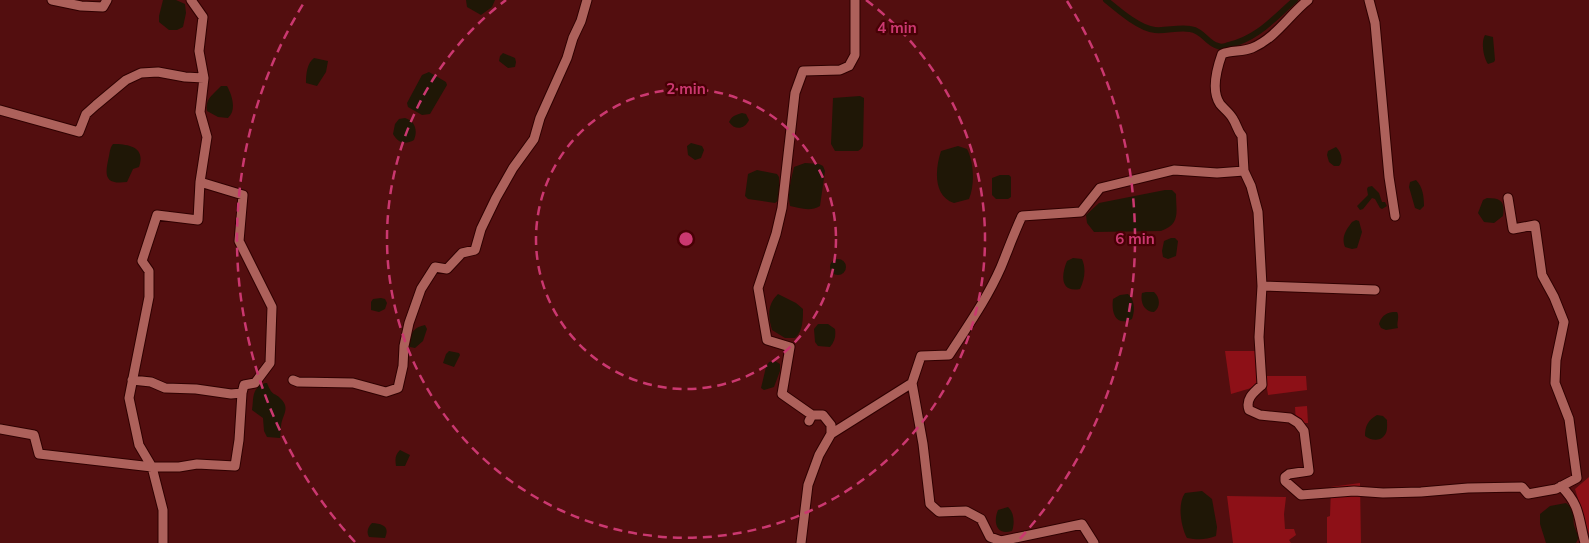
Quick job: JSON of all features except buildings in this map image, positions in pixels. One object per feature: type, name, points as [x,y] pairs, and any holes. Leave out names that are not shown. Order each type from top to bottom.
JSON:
[{"type":"street","points":[[52,0],[82,6],[103,7],[107,0]]},
{"type":"street","points":[[163,543],[163,510],[152,466],[140,445],[129,398],[149,297],[149,271],[142,261],[157,215],[198,220],[200,182],[208,137],[200,112],[204,78],[199,51],[203,17],[191,0]]},
{"type":"street","points":[[293,380],[298,382],[353,383],[386,392],[398,388],[409,323],[422,288],[435,267],[447,268],[462,253],[475,250],[481,229],[496,198],[513,168],[534,139],[540,118],[567,58],[587,0]]},
{"type":"street","points":[[831,434],[830,425],[823,415],[811,418],[782,394],[790,347],[767,340],[758,288],[776,234],[782,208],[794,93],[802,71],[840,70],[849,66],[855,55],[855,0]]},
{"type":"street","points":[[1308,0],[1288,22],[1252,48],[1222,54],[1216,80],[1216,92],[1219,102],[1234,120],[1237,131],[1242,136],[1244,171],[1251,186],[1258,212],[1262,286],[1259,337],[1262,385],[1249,398],[1248,406],[1249,410],[1260,415],[1290,418],[1298,423],[1304,431],[1309,471],[1289,474],[1285,477],[1285,481],[1301,495],[1354,491],[1383,493],[1507,487],[1522,487],[1528,494],[1556,489],[1577,478],[1569,419],[1555,383],[1556,360],[1564,322],[1554,297],[1542,275],[1535,225],[1513,229],[1508,198]]},
{"type":"street","points":[[1369,0],[1376,36],[1390,186],[1395,216]]},
{"type":"street","points":[[0,110],[79,132],[86,114],[126,80],[142,73],[158,72],[204,78]]},
{"type":"street","points":[[1094,543],[1082,524],[1001,541],[990,537],[981,519],[966,511],[939,512],[930,504],[923,444],[912,383],[921,356],[949,355],[983,302],[1001,267],[1012,236],[1022,216],[1081,212],[1100,188],[1174,170],[1217,173],[1244,171]]},
{"type":"street","points":[[0,429],[34,435],[40,454],[152,466],[179,467],[198,464],[235,466],[244,385],[255,383],[270,363],[272,307],[239,241],[243,195],[200,182]]},
{"type":"street","points":[[1262,286],[1375,290]]},
{"type":"street","points":[[132,380],[151,382],[166,388],[196,389],[231,394],[242,393]]},
{"type":"street","points":[[801,543],[808,485],[819,455],[831,434],[912,383]]},
{"type":"street","points":[[1561,486],[1571,495],[1579,512],[1586,542]]},
{"type":"shaded area","points":[[163,0],[176,0],[185,4],[186,13],[183,27],[177,30],[169,30],[159,22]]},
{"type":"shaded area","points":[[466,0],[495,0],[492,7],[481,15],[467,7]]},
{"type":"shaded area","points":[[1485,35],[1493,37],[1495,60],[1488,64],[1483,49]]},
{"type":"shaded area","points":[[503,53],[515,58],[515,67],[508,68],[499,61]]},
{"type":"shaded area","points":[[314,58],[328,61],[326,72],[317,86],[306,83],[308,66]]},
{"type":"shaded area","points":[[429,72],[446,82],[447,85],[430,114],[422,115],[408,107],[407,103],[422,75]]},
{"type":"shaded area","points":[[221,86],[227,86],[232,98],[233,107],[228,118],[218,117],[207,111],[208,100]]},
{"type":"shaded area","points":[[860,96],[864,98],[863,146],[858,151],[835,151],[831,144],[833,98]]},
{"type":"shaded area","points":[[742,113],[746,114],[749,120],[747,123],[740,128],[731,125],[729,122],[731,118]]},
{"type":"shaded area","points":[[405,118],[415,126],[416,133],[414,140],[405,143],[399,141],[393,134],[395,124],[399,119]]},
{"type":"shaded area","points":[[691,143],[702,146],[704,150],[701,158],[695,160],[688,155],[687,146]]},
{"type":"shaded area","points":[[113,144],[135,148],[140,155],[139,167],[133,169],[127,182],[114,182],[108,177],[108,162]]},
{"type":"shaded area","points":[[958,146],[967,149],[973,180],[969,199],[954,203],[942,194],[937,181],[937,174],[941,151]]},
{"type":"shaded area","points":[[1336,147],[1341,156],[1339,166],[1334,166],[1329,162],[1327,155],[1328,151]]},
{"type":"shaded area","points":[[805,163],[819,164],[823,166],[825,171],[820,206],[812,209],[790,206],[789,201],[794,167]]},
{"type":"shaded area","points":[[757,170],[777,174],[779,177],[779,200],[775,203],[748,199],[745,196],[748,174]]},
{"type":"shaded area","points":[[1000,175],[1009,175],[1011,177],[1011,197],[1008,199],[996,199],[992,195],[992,178]]},
{"type":"shaded area","points":[[1416,180],[1422,189],[1423,196],[1424,206],[1420,210],[1415,208],[1409,187],[1410,182]]},
{"type":"shaded area","points":[[1372,186],[1379,193],[1382,202],[1385,202],[1387,206],[1382,209],[1380,208],[1375,199],[1372,198],[1360,210],[1357,206],[1368,195],[1368,187]]},
{"type":"shaded area","points":[[1172,190],[1176,194],[1177,212],[1172,225],[1161,231],[1094,232],[1087,223],[1086,215],[1099,203]]},
{"type":"shaded area","points":[[1487,198],[1499,200],[1503,204],[1503,216],[1494,223],[1484,222],[1478,213],[1483,200]]},
{"type":"shaded area","points":[[1359,221],[1362,232],[1357,248],[1352,249],[1345,247],[1344,237],[1352,222]]},
{"type":"shaded area","points":[[1175,238],[1178,241],[1176,256],[1168,259],[1163,257],[1162,251],[1164,241]]},
{"type":"shaded area","points":[[1073,258],[1082,259],[1084,274],[1080,289],[1073,290],[1066,286],[1063,277],[1067,261]]},
{"type":"shaded area","points":[[838,259],[844,261],[846,267],[844,273],[838,275],[832,273],[830,267],[832,261]]},
{"type":"shaded area","points":[[1154,292],[1158,297],[1159,305],[1154,312],[1145,308],[1142,303],[1142,293]]},
{"type":"shaded area","points":[[778,294],[796,303],[803,309],[803,321],[795,338],[785,338],[772,330],[769,311],[774,298]]},
{"type":"shaded area","points":[[1128,294],[1133,302],[1132,319],[1127,321],[1118,320],[1114,314],[1113,299],[1120,295]]},
{"type":"shaded area","points":[[373,299],[385,299],[387,303],[385,309],[379,312],[371,310]]},
{"type":"shaded area","points":[[1393,312],[1398,314],[1398,328],[1386,330],[1381,328],[1379,324],[1382,317]]},
{"type":"shaded area","points":[[818,324],[828,324],[835,329],[835,338],[830,347],[818,346],[815,342],[814,329]]},
{"type":"shaded area","points":[[425,325],[427,329],[423,341],[415,348],[410,347],[408,342],[412,333]]},
{"type":"shaded area","points":[[449,351],[459,353],[460,355],[454,367],[443,363]]},
{"type":"shaded area","points":[[1225,351],[1257,351],[1258,386],[1231,394]]},
{"type":"shaded area","points":[[775,361],[780,364],[780,371],[774,387],[764,390],[761,388],[766,367],[769,362]]},
{"type":"shaded area","points":[[1265,376],[1306,376],[1307,390],[1268,395]]},
{"type":"shaded area","points":[[267,383],[272,393],[282,400],[285,406],[280,438],[267,437],[264,431],[263,418],[252,410],[255,391]]},
{"type":"shaded area","points":[[1307,406],[1308,423],[1296,423],[1295,407]]},
{"type":"shaded area","points":[[1377,415],[1383,416],[1387,420],[1385,434],[1380,439],[1369,439],[1365,436],[1366,426]]},
{"type":"shaded area","points":[[400,450],[410,455],[405,466],[396,466],[396,457]]},
{"type":"shaded area","points":[[1589,477],[1589,534],[1575,489]]},
{"type":"shaded area","points":[[1360,483],[1361,543],[1327,543],[1327,517],[1330,516],[1331,487]]},
{"type":"shaded area","points":[[1202,491],[1212,499],[1217,527],[1216,536],[1202,539],[1187,538],[1183,528],[1181,503],[1185,493]]},
{"type":"shaded area","points":[[1227,496],[1286,497],[1285,529],[1294,529],[1296,535],[1289,540],[1291,543],[1233,543]]},
{"type":"shaded area","points":[[1566,503],[1573,511],[1574,525],[1579,537],[1576,543],[1546,543],[1540,524],[1540,514],[1550,506]]},
{"type":"shaded area","points":[[1008,507],[1013,515],[1013,528],[1012,531],[1002,532],[996,523],[998,510]]},
{"type":"shaded area","points":[[372,523],[386,528],[385,538],[369,537],[368,530]]},
{"type":"waterway","points":[[1106,0],[1129,18],[1149,29],[1181,28],[1195,30],[1221,47],[1249,38],[1295,0]]}]
